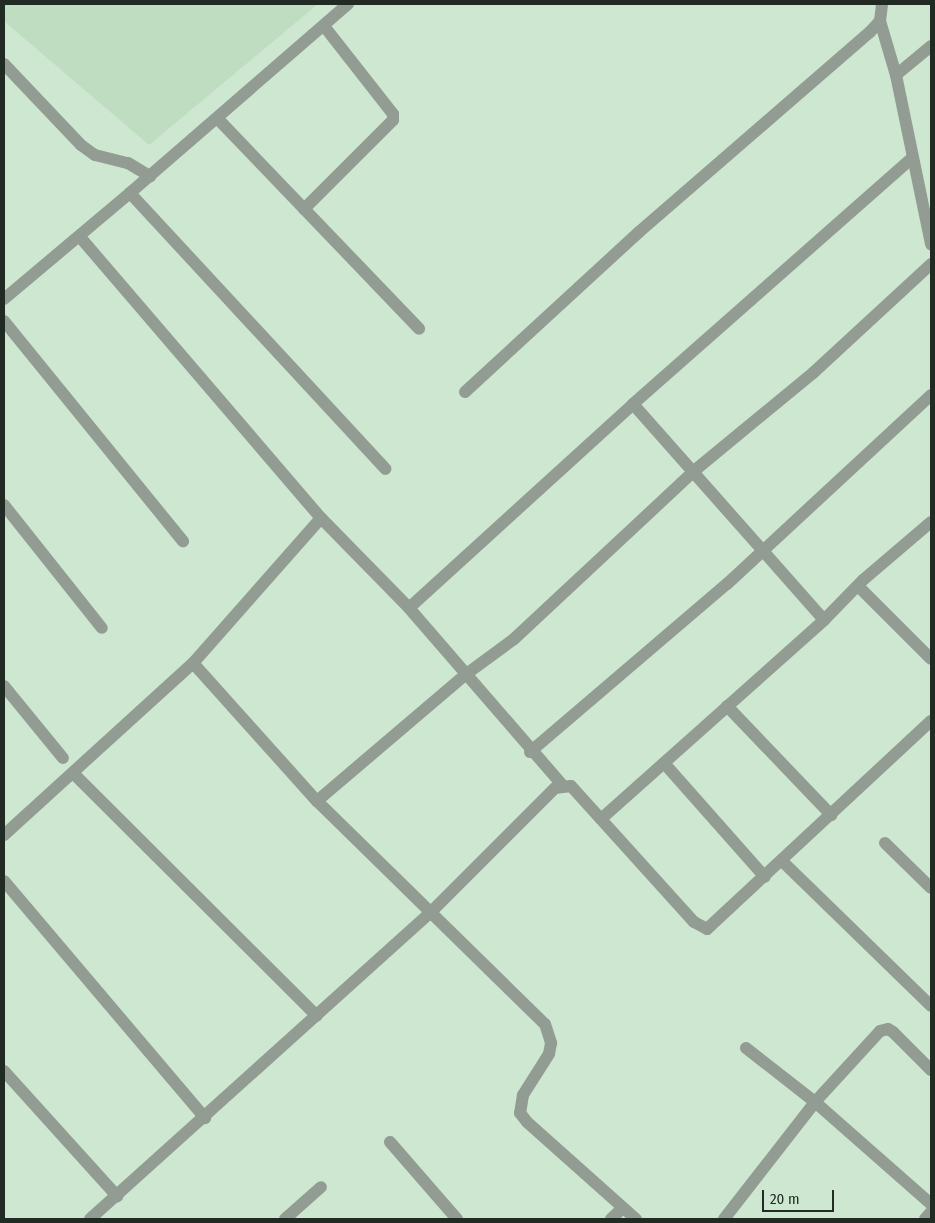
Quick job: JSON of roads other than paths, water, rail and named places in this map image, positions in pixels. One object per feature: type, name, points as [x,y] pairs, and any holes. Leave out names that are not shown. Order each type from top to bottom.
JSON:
[{"type":"street","points":[[4,299],[80,237],[348,4]]},
{"type":"street","points":[[882,4],[880,21],[896,75],[912,158],[929,219],[931,244]]},
{"type":"street","points":[[465,392],[561,302],[880,21]]},
{"type":"street","points":[[304,209],[393,120],[393,114],[324,26]]},
{"type":"street","points":[[896,75],[931,46]]},
{"type":"street","points":[[4,64],[80,146],[95,155],[128,163],[150,176]]},
{"type":"street","points":[[217,118],[419,329]]},
{"type":"street","points":[[409,608],[633,404],[912,158]]},
{"type":"street","points":[[130,193],[386,469]]},
{"type":"street","points":[[80,237],[321,518],[409,608],[530,752],[563,786]]},
{"type":"street","points":[[317,801],[464,675],[514,639],[694,471],[812,373],[931,264]]},
{"type":"street","points":[[4,320],[183,541]]},
{"type":"street","points":[[530,752],[764,549],[931,395]]},
{"type":"street","points":[[633,404],[764,549],[824,620]]},
{"type":"street","points":[[4,504],[102,628]]},
{"type":"street","points":[[4,835],[74,773],[193,662],[321,518]]},
{"type":"street","points":[[601,819],[931,522]]},
{"type":"street","points":[[858,586],[931,659]]},
{"type":"street","points":[[193,662],[317,801],[545,1024],[550,1044],[549,1054],[523,1095],[520,1103],[523,1118],[636,1219]]},
{"type":"street","points":[[4,686],[63,758]]},
{"type":"street","points":[[727,706],[831,815]]},
{"type":"street","points":[[90,1219],[205,1118],[431,912],[549,793],[563,786],[571,786],[694,922],[704,929],[711,928],[931,721]]},
{"type":"street","points":[[664,763],[765,878]]},
{"type":"street","points":[[74,773],[317,1016]]},
{"type":"street","points":[[885,843],[931,888]]},
{"type":"street","points":[[782,861],[931,1006]]},
{"type":"street","points":[[4,881],[205,1118]]},
{"type":"street","points":[[724,1219],[815,1102],[883,1029],[893,1032],[931,1070]]},
{"type":"street","points":[[746,1048],[815,1102],[931,1204]]},
{"type":"street","points":[[4,1072],[117,1196]]},
{"type":"street","points":[[390,1142],[457,1219]]},
{"type":"street","points":[[285,1219],[321,1187]]},
{"type":"street","points":[[612,1219],[623,1208]]},
{"type":"street","points":[[925,1219],[931,1212]]}]
